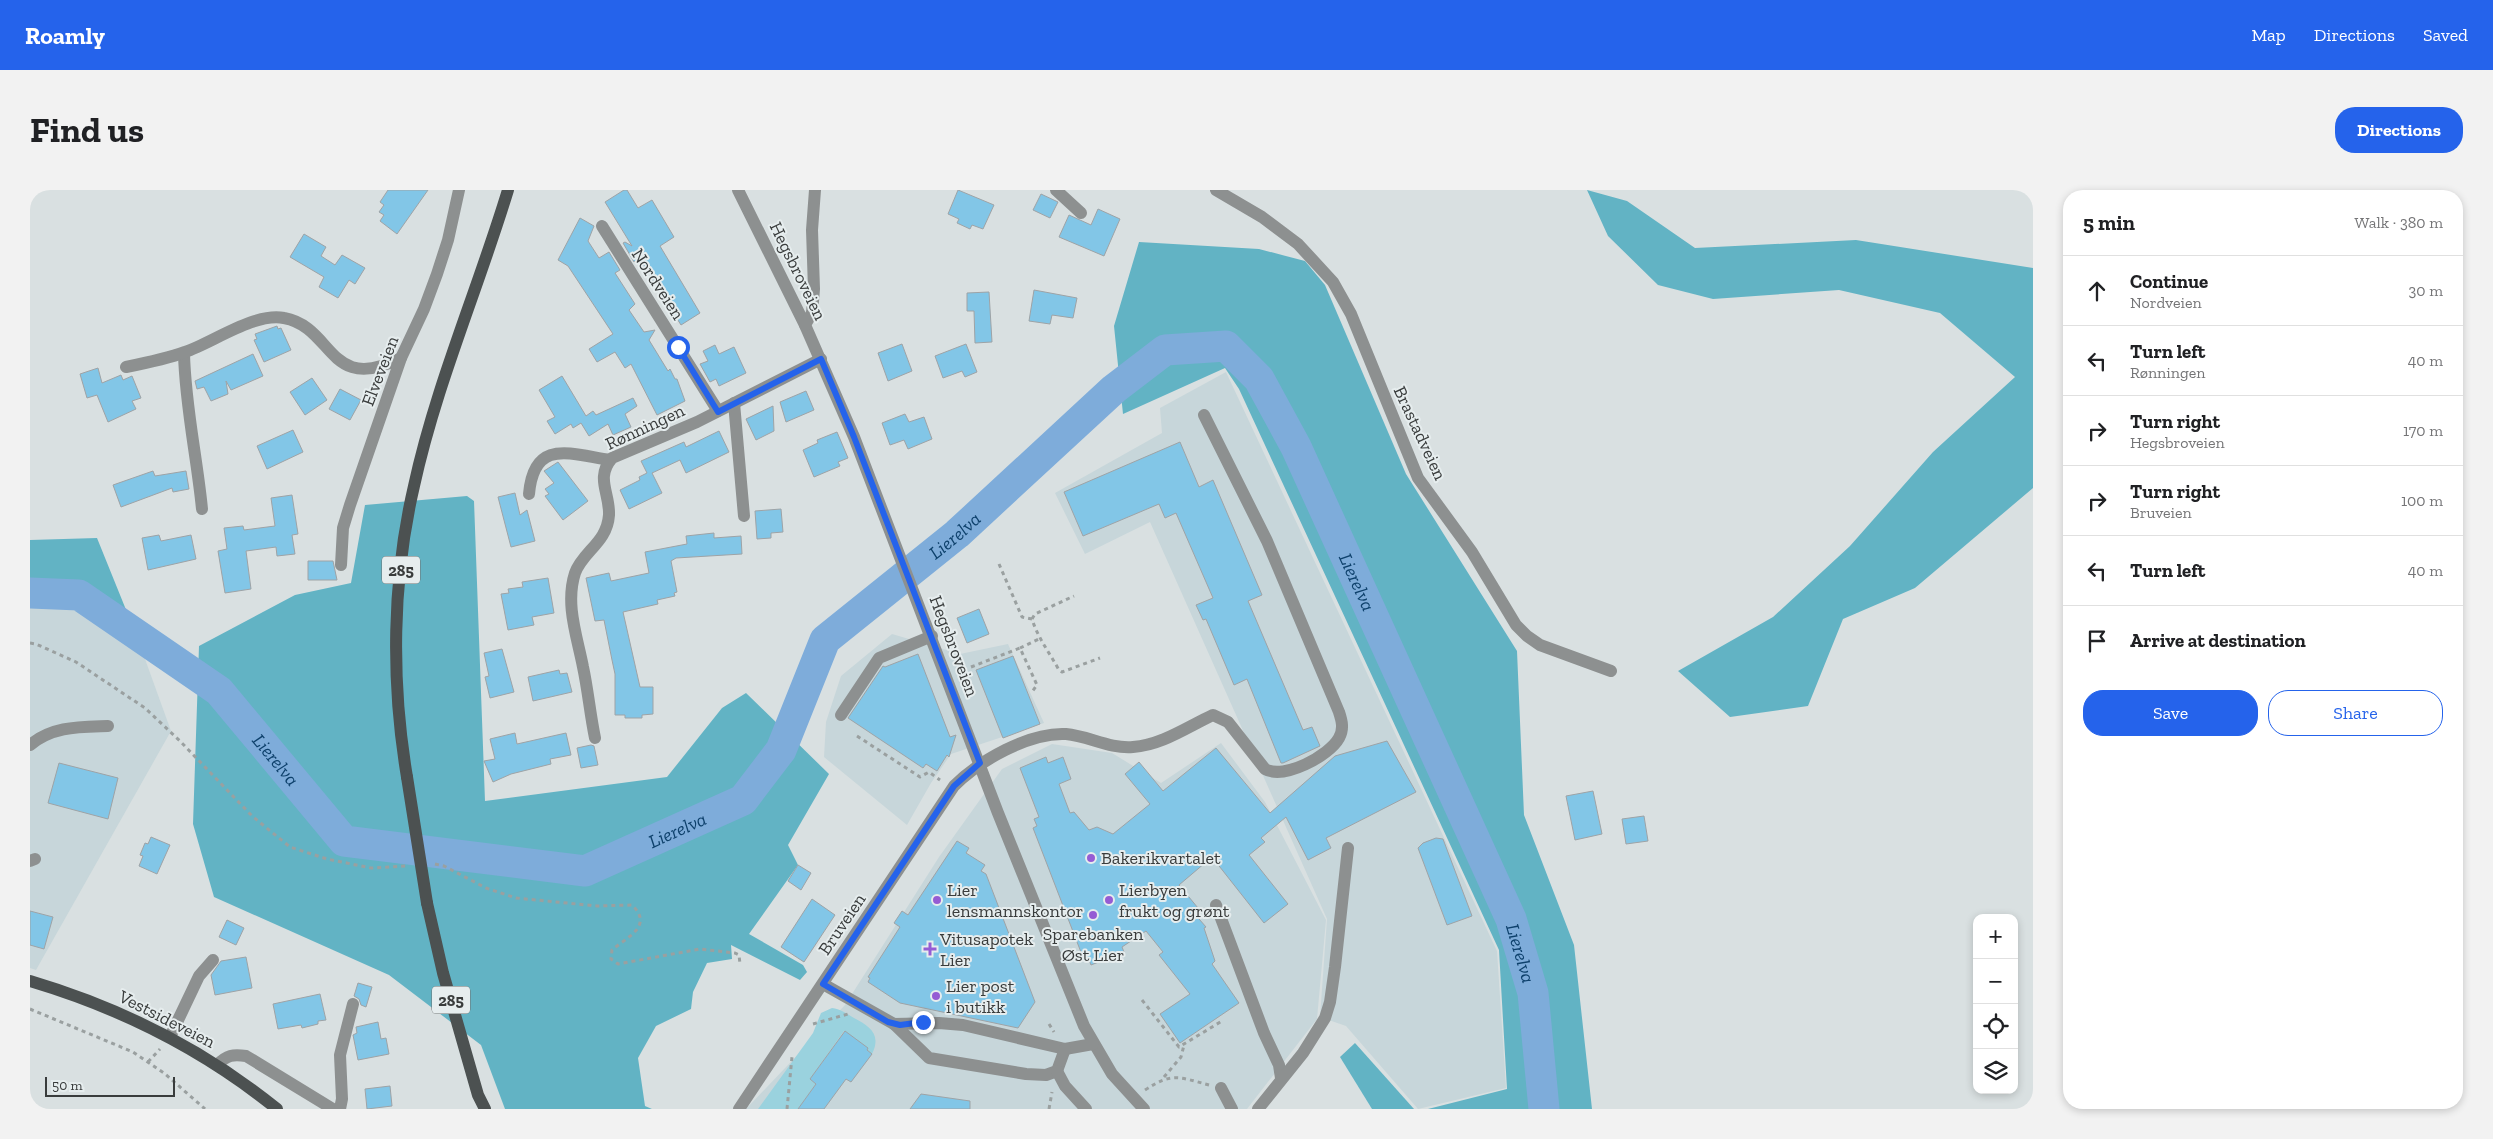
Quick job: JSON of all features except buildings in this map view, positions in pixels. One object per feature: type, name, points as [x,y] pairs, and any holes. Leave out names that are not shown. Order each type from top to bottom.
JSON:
[{"type":"main road","name":"285","points":[[485,1109],[478,1095],[443,973],[428,903],[407,777],[397,672],[398,598],[407,521],[427,435],[508,190]]},
{"type":"main road","name":"Vestsideveien","points":[[30,981],[100,1005],[170,1037],[217,1064],[277,1109]]},
{"type":"main road","name":"285","points":[[477,1109],[478,1095]]},
{"type":"street","name":"Elveveien","points":[[341,566],[343,528],[401,358],[424,309],[437,274],[448,240],[459,190]]},
{"type":"street","name":"Hegsbroveien","points":[[738,190],[821,359],[884,514],[1072,998],[1093,1044],[1112,1074],[1144,1109]]},
{"type":"street","points":[[805,325],[812,313],[814,289],[812,230],[814,190]]},
{"type":"street","points":[[1056,190],[1081,214]]},
{"type":"street","name":"Brastadveien","points":[[1216,190],[1262,218],[1298,244],[1332,282],[1351,314],[1418,478],[1472,552],[1516,625],[1540,645],[1611,671]]},
{"type":"street","name":"Nordveien","points":[[602,226],[718,412]]},
{"type":"street","points":[[126,367],[184,353],[256,322],[282,317],[299,323],[313,333],[335,358],[349,366],[373,368],[401,358]]},
{"type":"street","points":[[184,353],[186,385],[198,462],[202,509]]},
{"type":"street","name":"Rønningen","points":[[595,738],[584,667],[574,625],[572,588],[579,564],[599,542],[607,526],[609,514],[603,476],[605,465],[610,460],[718,412],[821,359]]},
{"type":"street","points":[[734,403],[744,516]]},
{"type":"street","name":"Bruveien","points":[[739,1109],[954,786],[980,763],[1026,742],[1058,735],[1074,736],[1115,746],[1132,747],[1156,744],[1214,715],[1228,722],[1265,769],[1273,773],[1281,773],[1313,760],[1340,737],[1342,729],[1339,712],[1267,541],[1204,415]]},
{"type":"street","points":[[529,494],[533,471],[542,459],[549,454],[565,452],[610,460]]},
{"type":"street","points":[[841,715],[879,658],[930,632]]},
{"type":"street","points":[[30,745],[42,736],[67,728],[108,726]]},
{"type":"street","points":[[1258,1109],[1320,1028],[1330,1002],[1348,848]]},
{"type":"street","points":[[1216,905],[1251,999],[1279,1065],[1281,1078]]},
{"type":"street","points":[[170,1037],[199,976],[213,960]]},
{"type":"street","points":[[823,984],[894,1024],[928,1058],[1026,1074],[1046,1075],[1057,1070],[1065,1049]]},
{"type":"street","points":[[340,1109],[342,1099],[340,1055],[353,1004]]},
{"type":"street","points":[[894,1024],[931,1022],[963,1025],[1065,1049],[1093,1044]]},
{"type":"street","points":[[217,1064],[224,1058],[234,1054],[246,1056],[333,1109]]},
{"type":"street","points":[[1057,1070],[1065,1086],[1086,1109]]},
{"type":"street","points":[[1221,1088],[1232,1109]]},
{"type":"path","points":[[999,564],[1022,616],[1032,620]]},
{"type":"path","points":[[1074,596],[1035,614],[1032,620],[1039,639],[1045,644],[1059,670],[1062,672],[1100,658]]},
{"type":"path","points":[[971,667],[1039,639]]},
{"type":"path","points":[[30,643],[76,662],[112,684],[144,708],[180,741],[252,816],[290,847],[327,859],[371,868],[413,866]]},
{"type":"path","points":[[1020,648],[1037,685],[1032,692]]},
{"type":"path","points":[[857,736],[920,777],[929,772],[940,780]]},
{"type":"path","points":[[431,864],[444,866],[486,888],[516,898],[597,906],[632,905],[639,911],[640,921],[636,933],[612,950],[611,959],[618,964],[700,949],[735,953],[739,955],[740,964]]},
{"type":"path","points":[[1142,1000],[1179,1046],[1222,1021]]},
{"type":"path","points":[[30,1009],[133,1052],[164,1073],[205,1109]]},
{"type":"path","points":[[812,1025],[853,1012]]},
{"type":"path","points":[[1145,1091],[1171,1072],[1181,1057],[1185,1044]]},
{"type":"path","points":[[788,1109],[792,1056]]},
{"type":"path","points":[[1164,1078],[1186,1078],[1221,1088]]},
{"type":"shaded area","points":[[1587,190],[1627,201],[1695,248],[1856,240],[2033,268],[2033,488],[1915,588],[1843,619],[1808,706],[1730,717],[1678,671],[1773,617],[1850,546],[1933,452],[2015,377],[1940,313],[1839,290],[1713,299],[1658,285],[1608,236]]},
{"type":"shaded area","points":[[1139,242],[1259,249],[1305,261],[1325,285],[1406,474],[1517,651],[1524,815],[1574,945],[1592,1109],[1428,1109],[1507,1089],[1499,950],[1239,389],[1225,368],[1123,414],[1114,326]]},
{"type":"shaded area","points":[[1226,372],[1497,951],[1506,1088],[1418,1109],[1346,1026],[1320,1017],[1327,919],[1150,522],[1085,554],[1055,493],[1162,433],[1160,408]]},
{"type":"shaded area","points":[[467,496],[474,501],[485,801],[667,777],[722,708],[746,693],[829,774],[788,845],[798,865],[749,934],[803,965],[807,972],[800,980],[731,945],[732,959],[707,963],[693,992],[691,1009],[656,1026],[638,1058],[645,1106],[652,1109],[505,1109],[481,1045],[389,975],[214,897],[193,824],[199,646],[295,595],[351,583],[365,505]]},
{"type":"shaded area","points":[[97,538],[135,632],[84,595],[30,592],[30,540]]},
{"type":"shaded area","points":[[30,593],[79,595],[136,634],[171,731],[36,970],[30,968]]},
{"type":"shaded area","points":[[892,634],[960,654],[1008,644],[1044,723],[951,754],[931,783],[907,825],[824,757],[826,722],[841,676]]},
{"type":"shaded area","points":[[1221,743],[1265,802],[1326,920],[1317,1019],[1247,1109],[746,1109],[845,1005],[939,857],[1002,769],[1052,744],[1112,753],[1161,783]]},
{"type":"shaded area","points":[[832,1008],[846,1013],[865,1024],[872,1031],[876,1041],[872,1054],[844,1031],[810,1079],[816,1084],[798,1109],[758,1109],[813,1033],[821,1013]]},
{"type":"shaded area","points":[[1355,1043],[1414,1109],[1372,1109],[1340,1057]]},
{"type":"waterway","name":"Lierelva","points":[[30,593],[79,595],[219,691],[344,841],[585,871],[743,800],[781,750],[825,640],[957,534],[1114,389],[1165,350],[1226,346],[1259,379],[1296,447],[1511,919],[1533,993],[1544,1109]]},
{"type":"place","name":"Bakerikvartalet","points":[[1091,858]]},
{"type":"place","name":"Lier lensmannskontor","points":[[937,900]]},
{"type":"place","name":"Lierbyen frukt og grønt","points":[[1109,900]]},
{"type":"place","name":"Sparebanken Øst Lier","points":[[1093,915]]},
{"type":"place","name":"Vitusapotek Lier","points":[[930,949]]},
{"type":"place","name":"Lier post i butikk","points":[[936,996]]},
{"type":"route","points":[[678,347],[718,412],[821,359],[854,437],[980,763],[966,773],[954,786],[823,984],[888,1022],[900,1025],[923,1022]]}]
